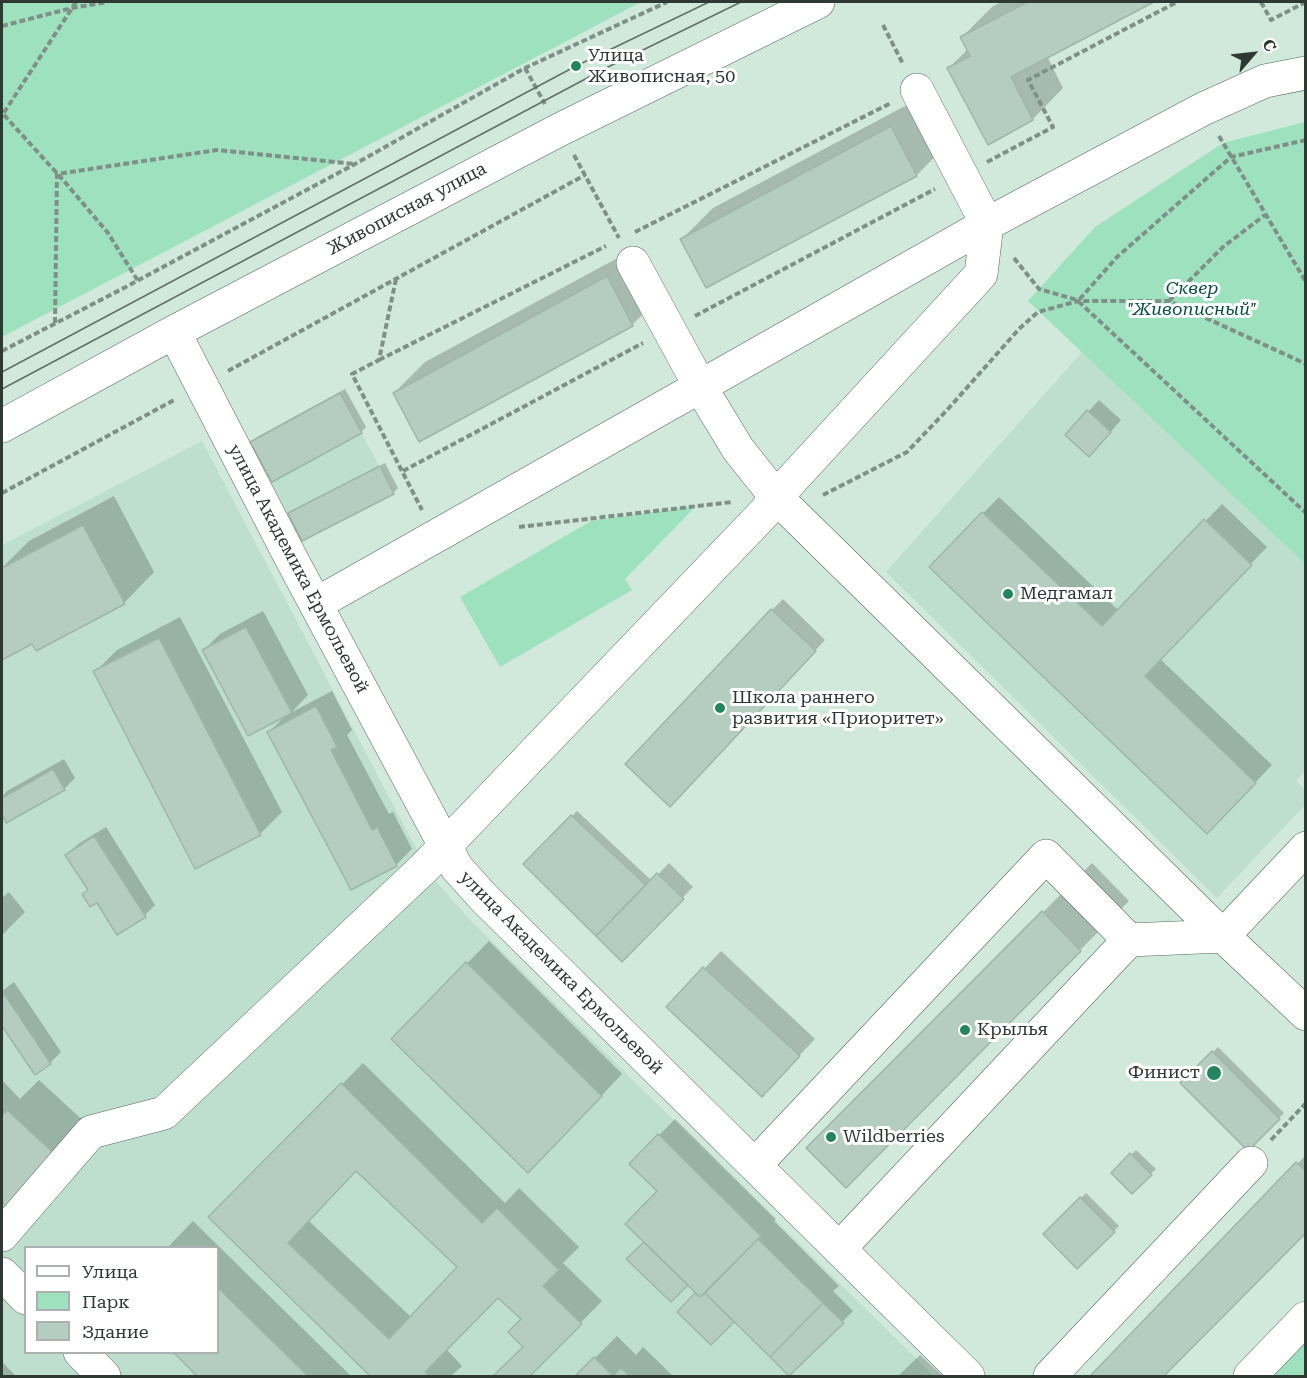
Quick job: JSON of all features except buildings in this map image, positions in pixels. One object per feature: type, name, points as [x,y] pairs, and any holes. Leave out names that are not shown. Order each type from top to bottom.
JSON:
[{"type":"street","name":"Живописная улица","points":[[2,426],[559,130],[818,2]]},
{"type":"street","points":[[316,604],[987,224],[1203,109],[1265,81],[1305,73]]},
{"type":"street","points":[[2,1235],[91,1132],[164,1113],[424,868],[755,522],[981,274],[987,224],[917,90]]},
{"type":"street","points":[[628,245],[701,388],[738,449],[776,498],[1305,1014]]},
{"type":"street","name":"улица Академика Ермольевой","points":[[174,333],[457,868],[484,898],[968,1377]]},
{"type":"street","points":[[839,1249],[1129,940],[1223,936],[1305,848]]},
{"type":"street","points":[[754,1165],[1046,856],[1129,940]]},
{"type":"street","points":[[1050,1377],[1251,1163]]},
{"type":"street","points":[[2,1274],[24,1296]]},
{"type":"street","points":[[1250,1377],[1305,1318]]},
{"type":"street","points":[[81,1354],[104,1377]]},
{"type":"path","points":[[76,2],[2,114],[108,233],[138,280]]},
{"type":"path","points":[[2,26],[72,8],[107,2]]},
{"type":"path","points":[[2,351],[355,164],[525,68],[667,2]]},
{"type":"path","points":[[403,471],[1053,127],[1028,80],[1177,2]]},
{"type":"path","points":[[1261,2],[1271,20],[1305,2]]},
{"type":"path","points":[[416,498],[352,374],[628,245],[917,90],[883,25]]},
{"type":"path","points":[[525,68],[585,175],[628,245]]},
{"type":"path","points":[[1203,109],[1305,282]]},
{"type":"path","points":[[1078,301],[1117,257],[1231,157],[1305,140]]},
{"type":"path","points":[[57,174],[217,150],[355,164]]},
{"type":"path","points":[[56,323],[57,174]]},
{"type":"path","points":[[2,493],[202,386],[585,175]]},
{"type":"path","points":[[1169,301],[1223,247],[1265,214]]},
{"type":"path","points":[[987,224],[1039,289],[1078,301],[1305,513]]},
{"type":"path","points":[[378,360],[396,279]]},
{"type":"path","points":[[508,528],[776,498],[820,496],[907,452],[1019,329],[1038,312],[1078,301],[1169,301],[1305,364]]},
{"type":"path","points":[[1251,1163],[1305,1102]]},
{"type":"shaded area","points":[[1082,352],[1305,564],[1306,770],[1296,781],[1305,790],[1305,805],[1217,898],[886,572]]},
{"type":"shaded area","points":[[340,393],[394,494],[302,541],[250,442]]},
{"type":"shaded area","points":[[202,441],[419,854],[424,868],[471,921],[934,1376],[2,1376],[2,545]]},
{"type":"green space","points":[[2,2],[641,2],[2,337]]},
{"type":"green space","name":"Сквер \"Живописный\"","points":[[1306,122],[1305,564],[1028,301],[1095,227],[1223,143]]},
{"type":"green space","points":[[696,506],[625,579],[632,590],[500,667],[460,597],[591,521]]},
{"type":"green space","points":[[1305,1330],[1305,1376],[1261,1376]]},
{"type":"tram line","points":[[2,372],[576,66],[709,2]]},
{"type":"tram line","points":[[2,389],[606,68],[741,2]]},
{"type":"place","name":"Улица Живописная, 50","points":[[576,66]]},
{"type":"place","name":"Медгамал","points":[[1008,594]]},
{"type":"place","name":"Школа раннего развития «Приоритет»","points":[[720,708]]},
{"type":"place","name":"Крылья","points":[[965,1030]]},
{"type":"place","name":"Финист","points":[[1214,1073]]},
{"type":"place","name":"Wildberries","points":[[831,1137]]}]
